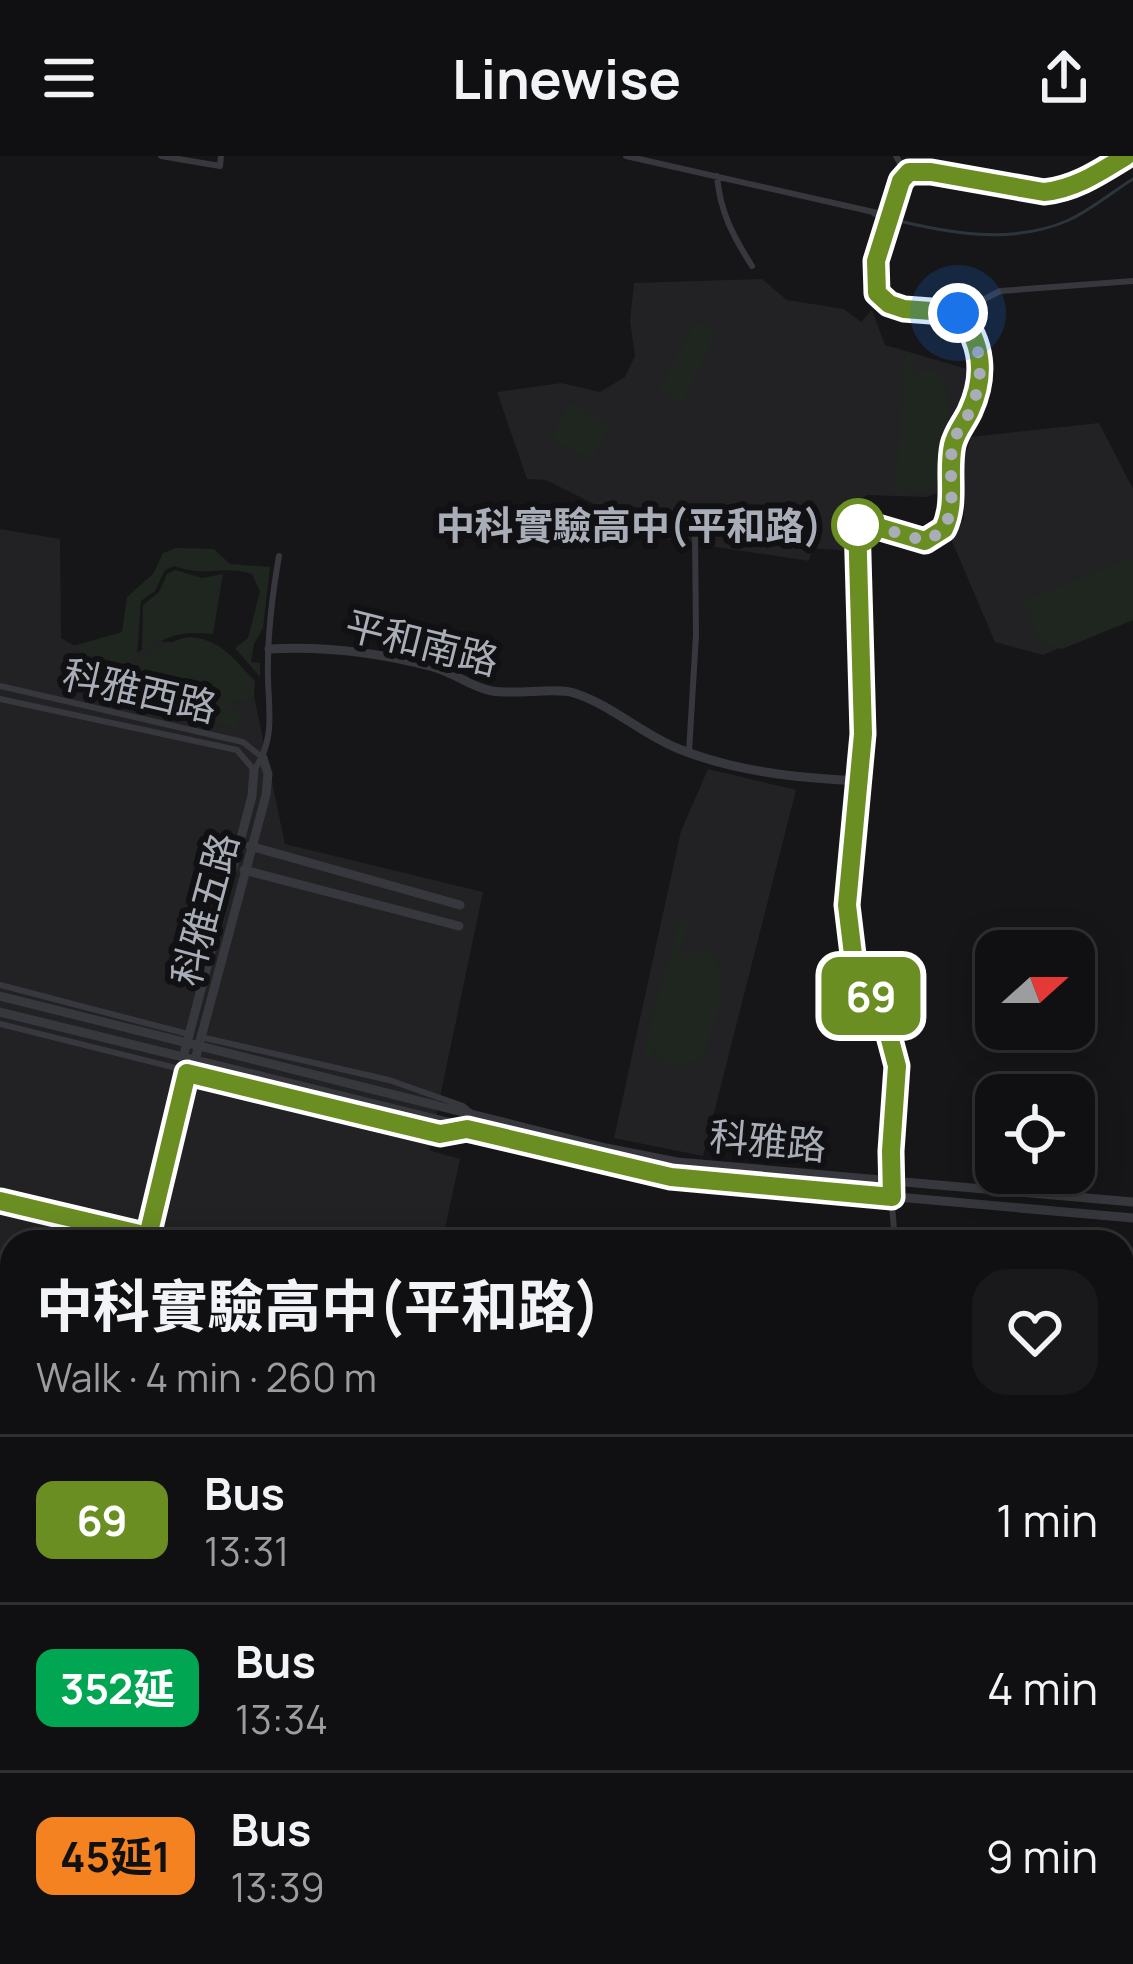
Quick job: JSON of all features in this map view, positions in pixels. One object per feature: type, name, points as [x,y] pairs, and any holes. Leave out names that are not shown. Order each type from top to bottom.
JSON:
[{"type":"street","points":[[161,156],[220,166],[220,156]]},
{"type":"street","points":[[626,156],[890,218]]},
{"type":"street","points":[[896,156],[906,174],[876,261],[877,293],[889,304],[958,313],[1000,291],[1133,281]]},
{"type":"street","points":[[906,174],[931,172],[1044,192],[1092,177],[1126,156]]},
{"type":"street","points":[[718,178],[720,204],[752,266]]},
{"type":"street","points":[[895,1230],[890,1181],[897,1066],[888,1032],[855,971],[849,943],[848,873],[863,734],[857,521],[925,541],[948,522],[954,441],[971,409],[981,369],[981,356],[958,313]]},
{"type":"street","points":[[689,752],[696,635],[695,534]]},
{"type":"street","points":[[254,770],[263,758],[272,716],[269,649],[279,556]]},
{"type":"street","name":"平和南路","points":[[269,649],[313,647],[422,664],[498,692],[570,691],[689,752],[799,778],[860,781]]},
{"type":"street","name":"科雅西路","points":[[0,686],[243,742],[263,758]]},
{"type":"street","name":"科雅西路","points":[[0,699],[237,750],[254,770]]},
{"type":"street","name":"科雅五路","points":[[188,1049],[200,1043],[266,795],[268,774],[263,758]]},
{"type":"street","name":"科雅五路","points":[[149,1230],[187,1073],[188,1049],[252,796],[254,770]]},
{"type":"street","points":[[250,846],[460,905]]},
{"type":"street","points":[[244,870],[459,926]]},
{"type":"street","name":"科雅路","points":[[0,986],[188,1049]]},
{"type":"street","name":"科雅路","points":[[0,996],[467,1129],[671,1177],[1133,1218]]},
{"type":"street","name":"科雅路","points":[[0,1012],[188,1049],[200,1043],[677,1162],[1133,1202]]},
{"type":"street","name":"科雅路","points":[[0,1024],[440,1134],[467,1129]]},
{"type":"street","points":[[0,1198],[135,1230]]},
{"type":"shaded area","points":[[762,279],[787,300],[844,309],[861,322],[872,310],[885,345],[977,372],[974,393],[949,443],[937,493],[926,497],[867,495],[853,504],[851,551],[812,548],[809,561],[664,539],[546,480],[527,479],[497,392],[561,383],[600,392],[625,377],[635,356],[630,321],[634,283]]},
{"type":"shaded area","points":[[695,321],[718,332],[682,403],[659,391]]},
{"type":"shaded area","points":[[905,356],[914,357],[912,376],[925,369],[937,371],[944,382],[948,424],[939,481],[926,491],[902,487],[902,495],[895,495]]},
{"type":"shaded area","points":[[570,402],[610,425],[591,460],[551,438]]},
{"type":"shaded area","points":[[1099,423],[1133,489],[1133,617],[1043,655],[995,642],[951,539],[964,519],[962,467],[971,437]]},
{"type":"shaded area","points":[[0,529],[60,539],[61,638],[111,667],[158,641],[207,645],[254,696],[285,844],[483,892],[429,1150],[460,1159],[445,1230],[0,1230]]},
{"type":"shaded area","points":[[176,548],[214,549],[230,564],[270,567],[263,628],[251,662],[260,663],[260,677],[235,648],[248,638],[260,591],[252,574],[242,571],[174,566],[165,570],[155,591],[141,601],[137,657],[128,661],[103,664],[73,646],[122,632],[127,597],[153,574],[163,553]]},
{"type":"shaded area","points":[[1133,557],[1133,620],[1062,649],[1038,635],[1033,608],[1024,611],[1021,602]]},
{"type":"shaded area","points":[[175,570],[202,578],[223,574],[213,634],[175,636],[142,653],[143,605]]},
{"type":"shaded area","points":[[189,637],[219,646],[255,681],[249,704],[235,698],[230,706],[243,713],[236,728],[94,698],[137,660]]},
{"type":"shaded area","points":[[708,769],[796,790],[703,1156],[614,1138],[681,831]]},
{"type":"shaded area","points":[[679,920],[688,922],[679,954],[706,952],[716,961],[722,985],[706,1051],[686,1065],[671,1064],[653,1049],[650,1060],[642,1057]]},
{"type":"waterway","points":[[873,215],[971,234],[1021,233],[1069,220],[1133,179]]},
{"type":"bus line","name":"69","points":[[149,1230],[187,1073],[440,1134],[467,1129],[671,1177],[892,1197],[897,1066],[888,1032],[855,971],[847,905],[863,734],[857,521],[925,541],[944,529],[953,489],[954,441],[978,388],[981,356],[958,313],[889,304],[877,293],[876,261],[901,181],[909,172],[1044,192],[1092,177],[1126,156]]},
{"type":"bus line","name":"69","points":[[0,1201],[123,1230]]},
{"type":"place","name":"中科實驗高中(平和路)","points":[[858,525]]},
{"type":"route","points":[[858,525],[857,521],[925,541],[948,522],[954,441],[971,409],[981,369],[981,356],[958,313]]}]
